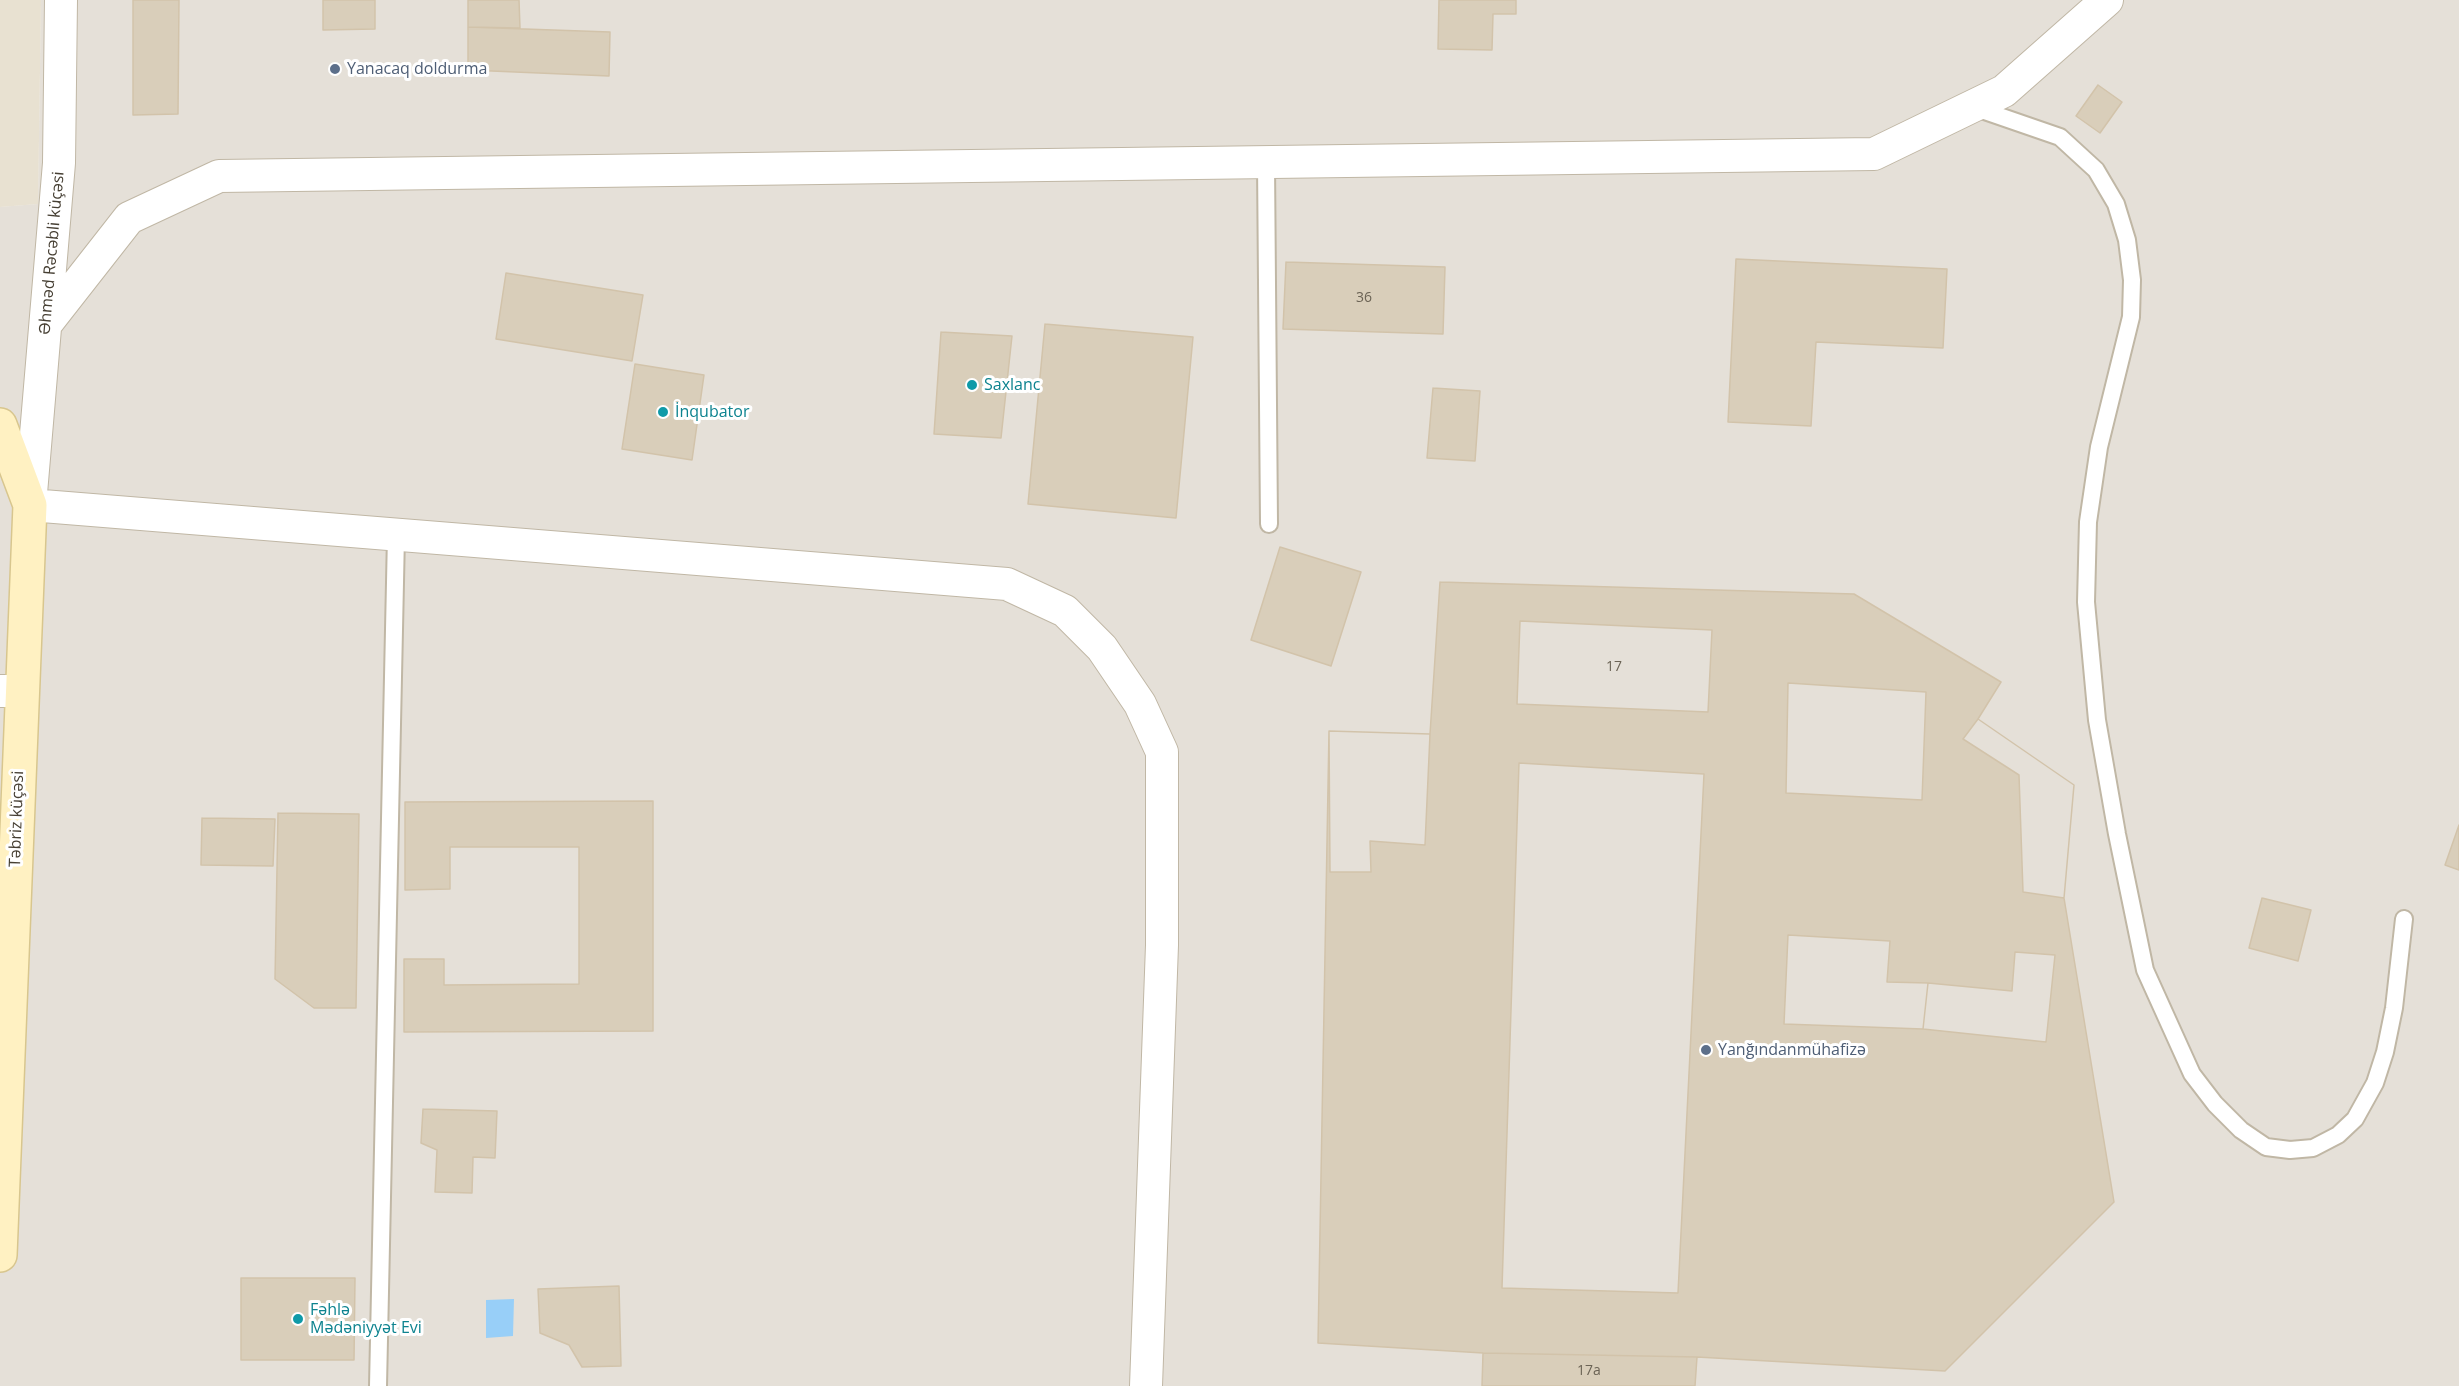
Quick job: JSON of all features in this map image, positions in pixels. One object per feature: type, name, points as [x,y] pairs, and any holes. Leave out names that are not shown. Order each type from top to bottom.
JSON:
[{"type":"main road","name":"Təbriz küçəsi","points":[[0,425],[30,505],[11,691],[0,1255]]},
{"type":"street","name":"Əhməd Rəcəbli küçəsi","points":[[30,505],[59,163],[61,0]]},
{"type":"street","points":[[46,324],[129,218],[219,176],[1874,154],[2004,91],[2107,0]]},
{"type":"street","points":[[30,505],[1007,584],[1065,611],[1102,648],[1140,704],[1162,752],[1162,945],[1146,1386]]},
{"type":"lane","points":[[1972,106],[2060,137],[2096,170],[2116,204],[2127,240],[2132,280],[2131,317],[2099,447],[2088,522],[2086,602],[2097,720],[2117,834],[2145,969],[2192,1074],[2215,1104],[2241,1130],[2266,1147],[2290,1150],[2313,1148],[2338,1135],[2355,1119],[2375,1083],[2385,1052],[2394,1008],[2404,920]]},
{"type":"lane","points":[[1266,163],[1269,524]]},
{"type":"lane","points":[[378,1386],[396,535]]},
{"type":"shaded area","points":[[0,0],[41,0],[38,204],[0,207]]},
{"type":"shaded area","points":[[41,0],[2459,0],[2459,1386],[0,1386],[0,207],[38,204]]},
{"type":"water","points":[[514,1299],[513,1336],[486,1338],[486,1300]]},
{"type":"building","points":[[133,0],[179,0],[178,114],[133,115]]},
{"type":"building","points":[[323,0],[375,0],[375,29],[323,30]]},
{"type":"building","points":[[468,0],[519,0],[520,28],[468,27]]},
{"type":"building","points":[[1439,0],[1516,0],[1516,14],[1493,14],[1492,50],[1438,49]]},
{"type":"building","points":[[468,27],[610,32],[609,76],[468,70]]},
{"type":"building","points":[[2098,85],[2122,102],[2100,133],[2076,116]]},
{"type":"building","points":[[1736,259],[1947,269],[1943,348],[1816,342],[1811,426],[1728,422]]},
{"type":"building","points":[[1286,262],[1445,267],[1443,334],[1283,329]]},
{"type":"building","points":[[506,273],[643,295],[632,361],[496,339]]},
{"type":"building","points":[[1045,324],[1193,337],[1176,518],[1028,504]]},
{"type":"building","name":"Saxlanc","points":[[941,332],[1012,336],[1001,438],[934,434]]},
{"type":"building","name":"İnqubator","points":[[635,364],[704,375],[692,460],[622,449]]},
{"type":"building","points":[[1433,388],[1480,391],[1475,461],[1427,458]]},
{"type":"building","points":[[1280,547],[1361,572],[1331,666],[1251,640]]},
{"type":"building","name":"Yanğındanmühafizə","points":[[1440,582],[1854,594],[2001,682],[1978,719],[2074,785],[2064,898],[2114,1202],[1945,1371],[1697,1357],[1483,1353],[1318,1343],[1329,731],[1430,734]]},
{"type":"building","points":[[1520,621],[1712,630],[1708,712],[1517,704]]},
{"type":"building","points":[[1788,683],[1926,692],[1922,800],[1786,793]]},
{"type":"building","points":[[1978,719],[2074,785],[2064,898],[2023,892],[2019,775],[1963,739]]},
{"type":"building","points":[[1329,731],[1430,734],[1425,845],[1370,841],[1371,872],[1330,872]]},
{"type":"building","points":[[1519,763],[1704,774],[1678,1293],[1502,1288]]},
{"type":"building","points":[[653,801],[653,1031],[404,1032],[404,959],[444,959],[444,985],[579,984],[579,847],[450,847],[450,889],[405,890],[405,802]]},
{"type":"building","points":[[278,813],[359,814],[356,1008],[314,1008],[275,979]]},
{"type":"building","points":[[202,818],[275,819],[273,866],[201,865]]},
{"type":"building","points":[[2459,825],[2459,870],[2445,865]]},
{"type":"building","points":[[2262,898],[2311,910],[2298,961],[2249,948]]},
{"type":"building","points":[[1788,935],[1890,941],[1887,982],[1928,983],[1923,1029],[1784,1024]]},
{"type":"building","points":[[2015,952],[2055,955],[2046,1042],[1923,1029],[1928,983],[2012,991]]},
{"type":"building","points":[[423,1109],[497,1111],[495,1158],[473,1157],[472,1193],[435,1192],[437,1150],[421,1143]]},
{"type":"building","name":"Fəhlə Mədəniyyət Evi","points":[[241,1278],[355,1278],[354,1360],[241,1360]]},
{"type":"building","points":[[619,1286],[621,1366],[582,1367],[569,1345],[540,1333],[538,1289]]},
{"type":"building","points":[[1483,1353],[1697,1357],[1695,1386],[1482,1386]]},
{"type":"place","name":"Yanacaq doldurma","points":[[335,69]]},
{"type":"place","name":"Saxlanc","points":[[972,385]]},
{"type":"place","name":"İnqubator","points":[[663,412]]},
{"type":"place","name":"Yanğındanmühafizə","points":[[1706,1050]]},
{"type":"place","name":"Fəhlə Mədəniyyət Evi","points":[[298,1319]]}]
